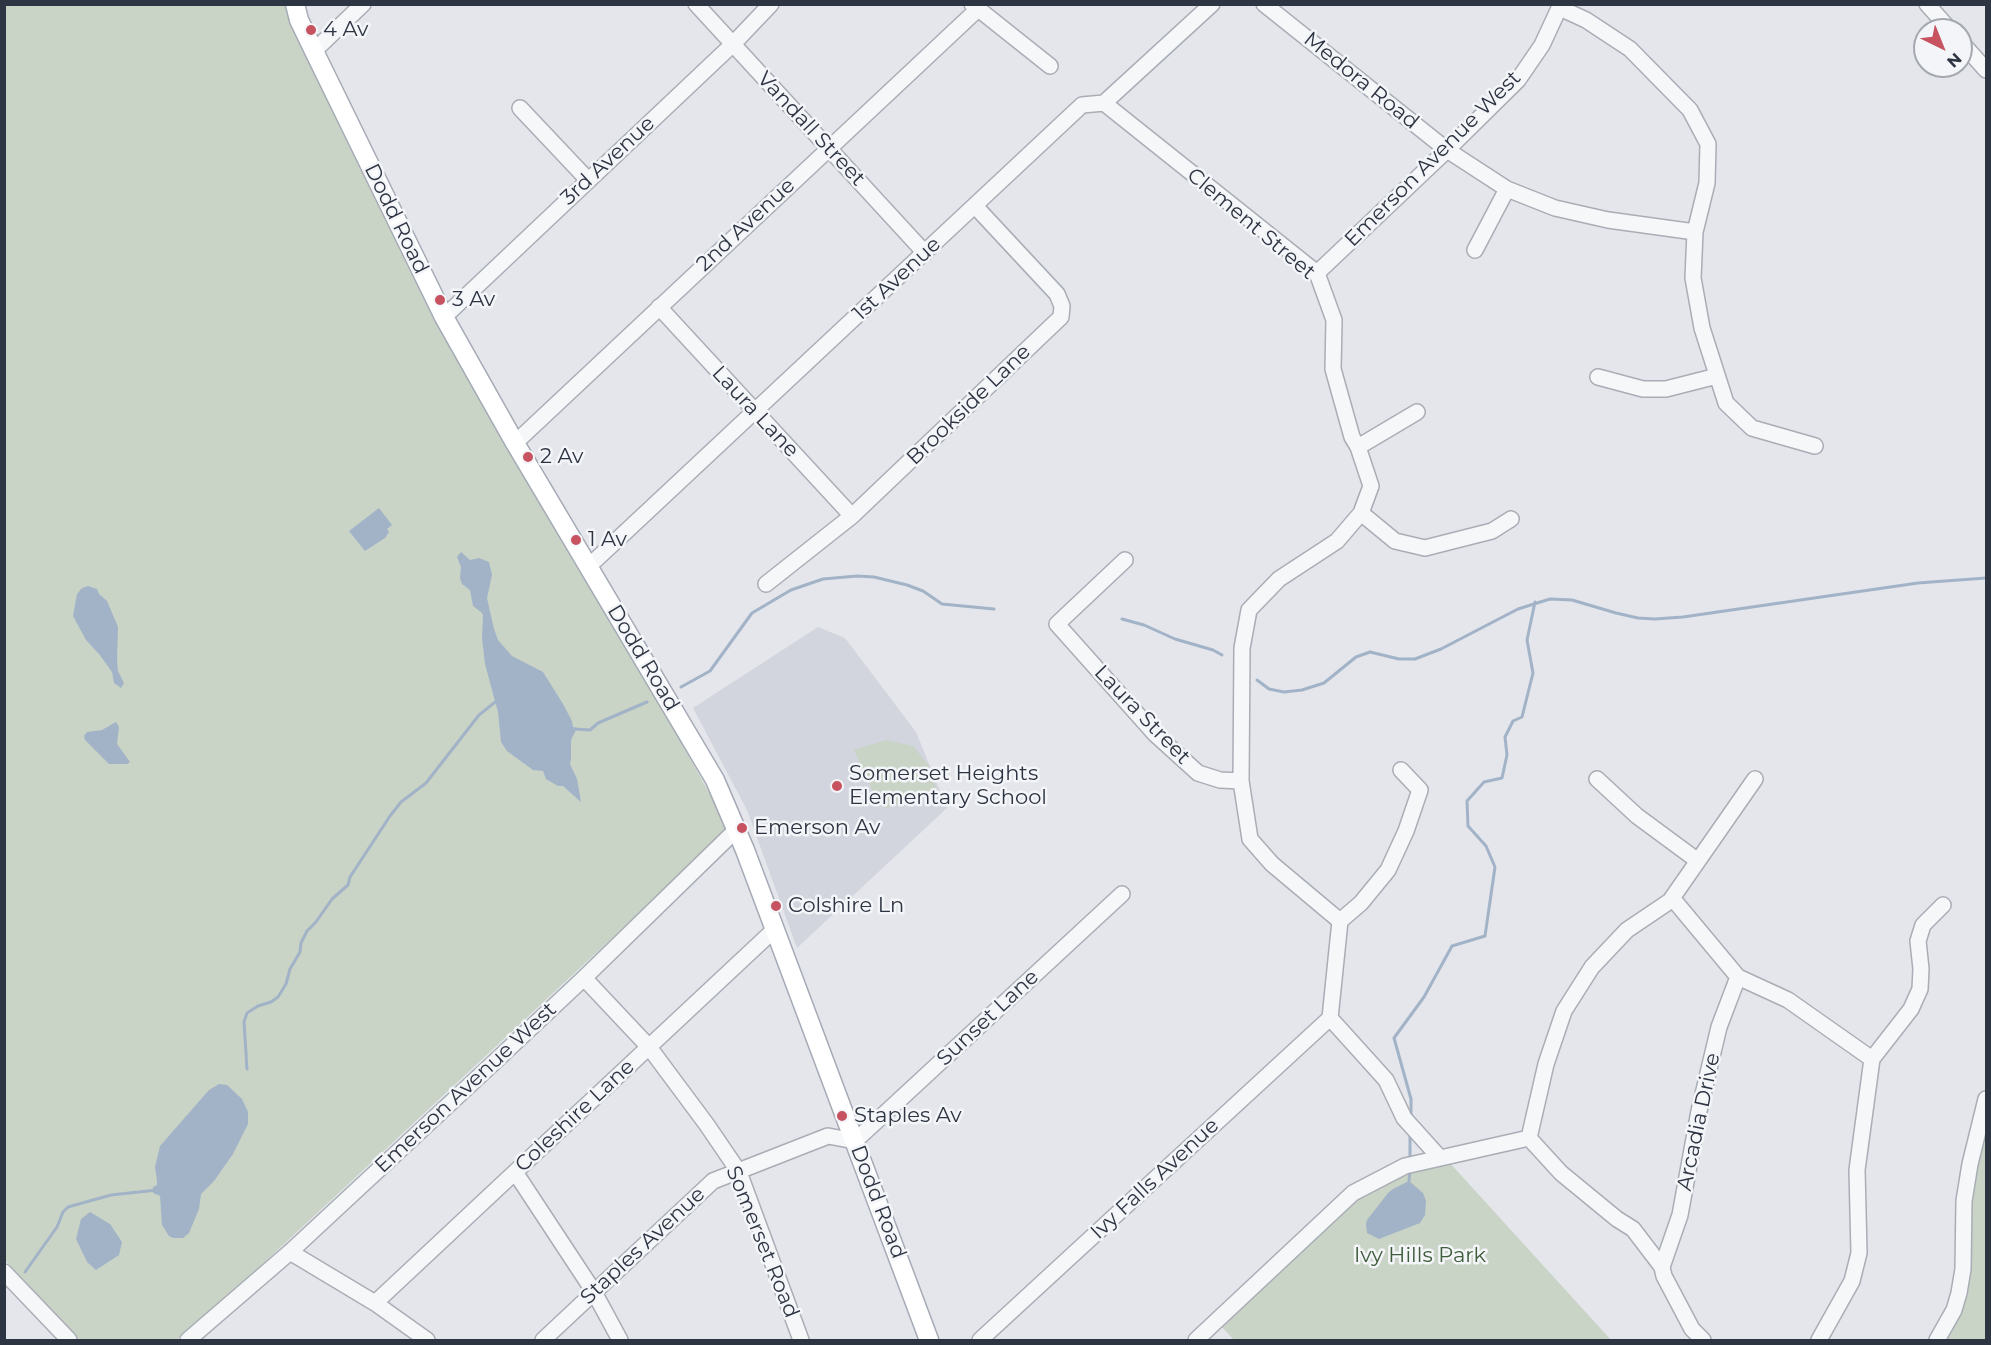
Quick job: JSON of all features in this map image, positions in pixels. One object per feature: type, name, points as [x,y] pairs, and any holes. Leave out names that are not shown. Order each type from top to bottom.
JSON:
[{"type":"main road","name":"Dodd Road","points":[[295,4],[298,20],[444,317],[588,567],[705,763],[737,829],[929,1341]]},
{"type":"street","points":[[314,51],[363,4]]},
{"type":"street","name":"Vandall Street","points":[[696,4],[925,253]]},
{"type":"street","name":"3rd Avenue","points":[[444,317],[732,44],[771,4]]},
{"type":"street","name":"1st Avenue","points":[[588,567],[1082,105],[1104,103],[1212,4]]},
{"type":"street","name":"Medora Road","points":[[1264,4],[1447,150],[1507,189],[1555,208],[1608,220],[1695,232]]},
{"type":"street","points":[[1927,4],[1939,18]]},
{"type":"street","points":[[1560,6],[1630,49],[1690,110],[1708,144],[1707,183],[1695,232],[1693,278],[1702,328],[1726,403],[1752,428],[1815,446]]},
{"type":"street","name":"Emerson Avenue West","points":[[1317,273],[1518,80],[1542,45],[1560,6]]},
{"type":"street","points":[[975,7],[1050,66]]},
{"type":"street","name":"2nd Avenue","points":[[515,442],[829,148],[975,7]]},
{"type":"street","points":[[1973,55],[1986,70]]},
{"type":"street","name":"Clement Street","points":[[1104,103],[1317,273],[1334,320],[1334,369],[1352,437],[1358,447],[1371,486],[1361,513]]},
{"type":"street","points":[[520,108],[588,180]]},
{"type":"street","points":[[1475,250],[1507,189]]},
{"type":"street","name":"Brookside Lane","points":[[766,584],[852,516],[1060,317],[1062,306],[1057,294],[975,206]]},
{"type":"street","name":"Laura Lane","points":[[658,307],[852,516]]},
{"type":"street","points":[[1598,377],[1643,389],[1666,389],[1717,376]]},
{"type":"street","points":[[1358,447],[1417,412]]},
{"type":"street","points":[[1340,921],[1272,864],[1250,839],[1241,781],[1242,648],[1249,610],[1279,579],[1337,542],[1361,513],[1395,541],[1425,548],[1492,531],[1510,519]]},
{"type":"street","name":"Laura Street","points":[[1125,560],[1057,624],[1155,734],[1198,773],[1220,780],[1241,781]]},
{"type":"street","points":[[1401,770],[1420,790],[1406,831],[1388,870],[1360,903],[1340,921],[1330,1018],[1386,1080],[1404,1118],[1440,1158]]},
{"type":"street","points":[[1597,779],[1637,816],[1698,861]]},
{"type":"street","points":[[1529,1138],[1546,1064],[1564,1011],[1592,967],[1628,930],[1670,901],[1755,779]]},
{"type":"street","name":"Emerson Avenue West","points":[[188,1341],[290,1252],[584,978],[737,829]]},
{"type":"street","name":"Sunset Lane","points":[[855,1141],[1122,894]]},
{"type":"street","points":[[1670,901],[1673,899],[1738,977],[1788,1000],[1872,1059]]},
{"type":"street","points":[[1819,1341],[1852,1281],[1859,1253],[1857,1170],[1872,1059],[1911,1009],[1920,989],[1921,969],[1918,941],[1923,925],[1943,905]]},
{"type":"street","name":"Coleshire Lane","points":[[375,1303],[775,929]]},
{"type":"street","name":"Arcadia Drive","points":[[1662,1267],[1680,1215],[1699,1111],[1719,1027],[1738,977]]},
{"type":"street","name":"Somerset Road","points":[[584,978],[649,1047],[739,1172],[801,1341]]},
{"type":"street","name":"Ivy Falls Avenue","points":[[980,1341],[1330,1018]]},
{"type":"street","points":[[1937,1341],[1954,1310],[1959,1293],[1963,1269],[1964,1201],[1970,1164],[1986,1099]]},
{"type":"street","name":"Staples Avenue","points":[[543,1341],[713,1181],[828,1136],[855,1141]]},
{"type":"street","points":[[1196,1341],[1353,1193],[1405,1166],[1529,1138]]},
{"type":"street","points":[[1529,1138],[1561,1173],[1617,1219],[1633,1229],[1662,1267],[1664,1276],[1692,1329],[1703,1341]]},
{"type":"street","points":[[515,1172],[594,1292],[620,1341]]},
{"type":"street","points":[[290,1252],[375,1303],[427,1341]]},
{"type":"street","points":[[8,1282],[69,1341]]},
{"type":"shaded area","name":"Somerset Heights Elementary School","points":[[818,627],[845,638],[916,732],[947,808],[797,948],[747,810],[693,708]]},
{"type":"green space","points":[[5,5],[289,5],[341,130],[418,284],[559,536],[645,677],[729,829],[196,1326],[176,1340],[80,1340],[5,1260]]},
{"type":"green space","points":[[886,740],[913,746],[929,766],[937,791],[887,808],[879,805],[854,750]]},
{"type":"green space","points":[[1986,1108],[1986,1340],[1939,1340],[1962,1300],[1971,1153]]},
{"type":"green space","name":"Ivy Hills Park","points":[[1449,1162],[1611,1340],[1234,1340],[1220,1325],[1367,1189],[1400,1171]]},
{"type":"water","points":[[379,508],[392,525],[387,529],[389,532],[385,538],[365,551],[349,531]]},
{"type":"water","points":[[461,552],[470,560],[479,558],[489,562],[492,575],[487,598],[498,640],[512,656],[543,672],[563,704],[573,727],[577,728],[571,740],[570,764],[577,779],[581,802],[563,786],[558,786],[546,779],[543,771],[533,770],[507,751],[501,742],[498,712],[485,664],[482,638],[483,615],[473,606],[470,590],[462,584],[461,567],[457,557]]},
{"type":"water","points":[[88,586],[97,589],[107,601],[118,627],[118,671],[124,683],[121,688],[114,683],[112,672],[86,640],[73,616],[77,594],[82,588]]},
{"type":"water","points":[[116,722],[119,727],[117,744],[130,762],[127,764],[109,764],[85,740],[84,736],[87,732],[102,730]]},
{"type":"water","points":[[219,1084],[227,1085],[242,1099],[248,1112],[248,1124],[233,1154],[214,1181],[201,1194],[199,1209],[189,1233],[183,1238],[173,1238],[162,1225],[160,1196],[153,1193],[153,1187],[157,1185],[155,1167],[160,1146],[209,1090]]},
{"type":"water","points":[[1409,1181],[1423,1193],[1426,1201],[1425,1215],[1420,1223],[1379,1239],[1367,1233],[1367,1220],[1388,1193]]},
{"type":"water","points":[[90,1212],[110,1224],[122,1242],[119,1255],[96,1270],[87,1262],[76,1239],[81,1219]]},
{"type":"waterway","points":[[681,687],[710,671],[752,613],[791,590],[823,579],[874,577],[923,591],[942,604],[994,609]]},
{"type":"waterway","points":[[1257,680],[1269,689],[1284,692],[1302,690],[1324,683],[1356,657],[1370,652],[1399,659],[1415,659],[1441,649],[1518,609],[1550,599],[1572,600],[1616,613],[1655,619],[1683,617],[1918,583],[1986,578]]},
{"type":"waterway","points":[[1411,1117],[1411,1099],[1394,1038],[1424,997],[1452,946],[1485,936],[1495,867],[1486,846],[1468,826],[1467,801],[1484,782],[1502,778],[1507,755],[1505,737],[1513,721],[1522,717],[1533,673],[1527,640],[1535,602]]},
{"type":"waterway","points":[[1122,619],[1144,625],[1175,639],[1213,650],[1222,655]]},
{"type":"waterway","points":[[247,1069],[244,1022],[247,1013],[278,997],[286,984],[290,969],[300,952],[301,943],[307,931],[332,899],[348,885],[350,877],[390,816],[401,802],[426,783],[479,715],[499,699]]},
{"type":"waterway","points":[[574,729],[590,730],[598,723],[647,702]]},
{"type":"waterway","points":[[1410,1133],[1410,1159]]},
{"type":"waterway","points":[[1409,1181],[1410,1169]]},
{"type":"waterway","points":[[25,1272],[57,1227],[63,1212],[68,1207],[111,1195],[157,1190]]},
{"type":"place","name":"4 Av","points":[[311,30]]},
{"type":"place","name":"3 Av","points":[[440,300]]},
{"type":"place","name":"2 Av","points":[[528,457]]},
{"type":"place","name":"1 Av","points":[[576,540]]},
{"type":"place","name":"Somerset Heights Elementary School","points":[[837,786]]},
{"type":"place","name":"Emerson Av","points":[[742,828]]},
{"type":"place","name":"Colshire Ln","points":[[776,906]]},
{"type":"place","name":"Staples Av","points":[[842,1116]]}]
